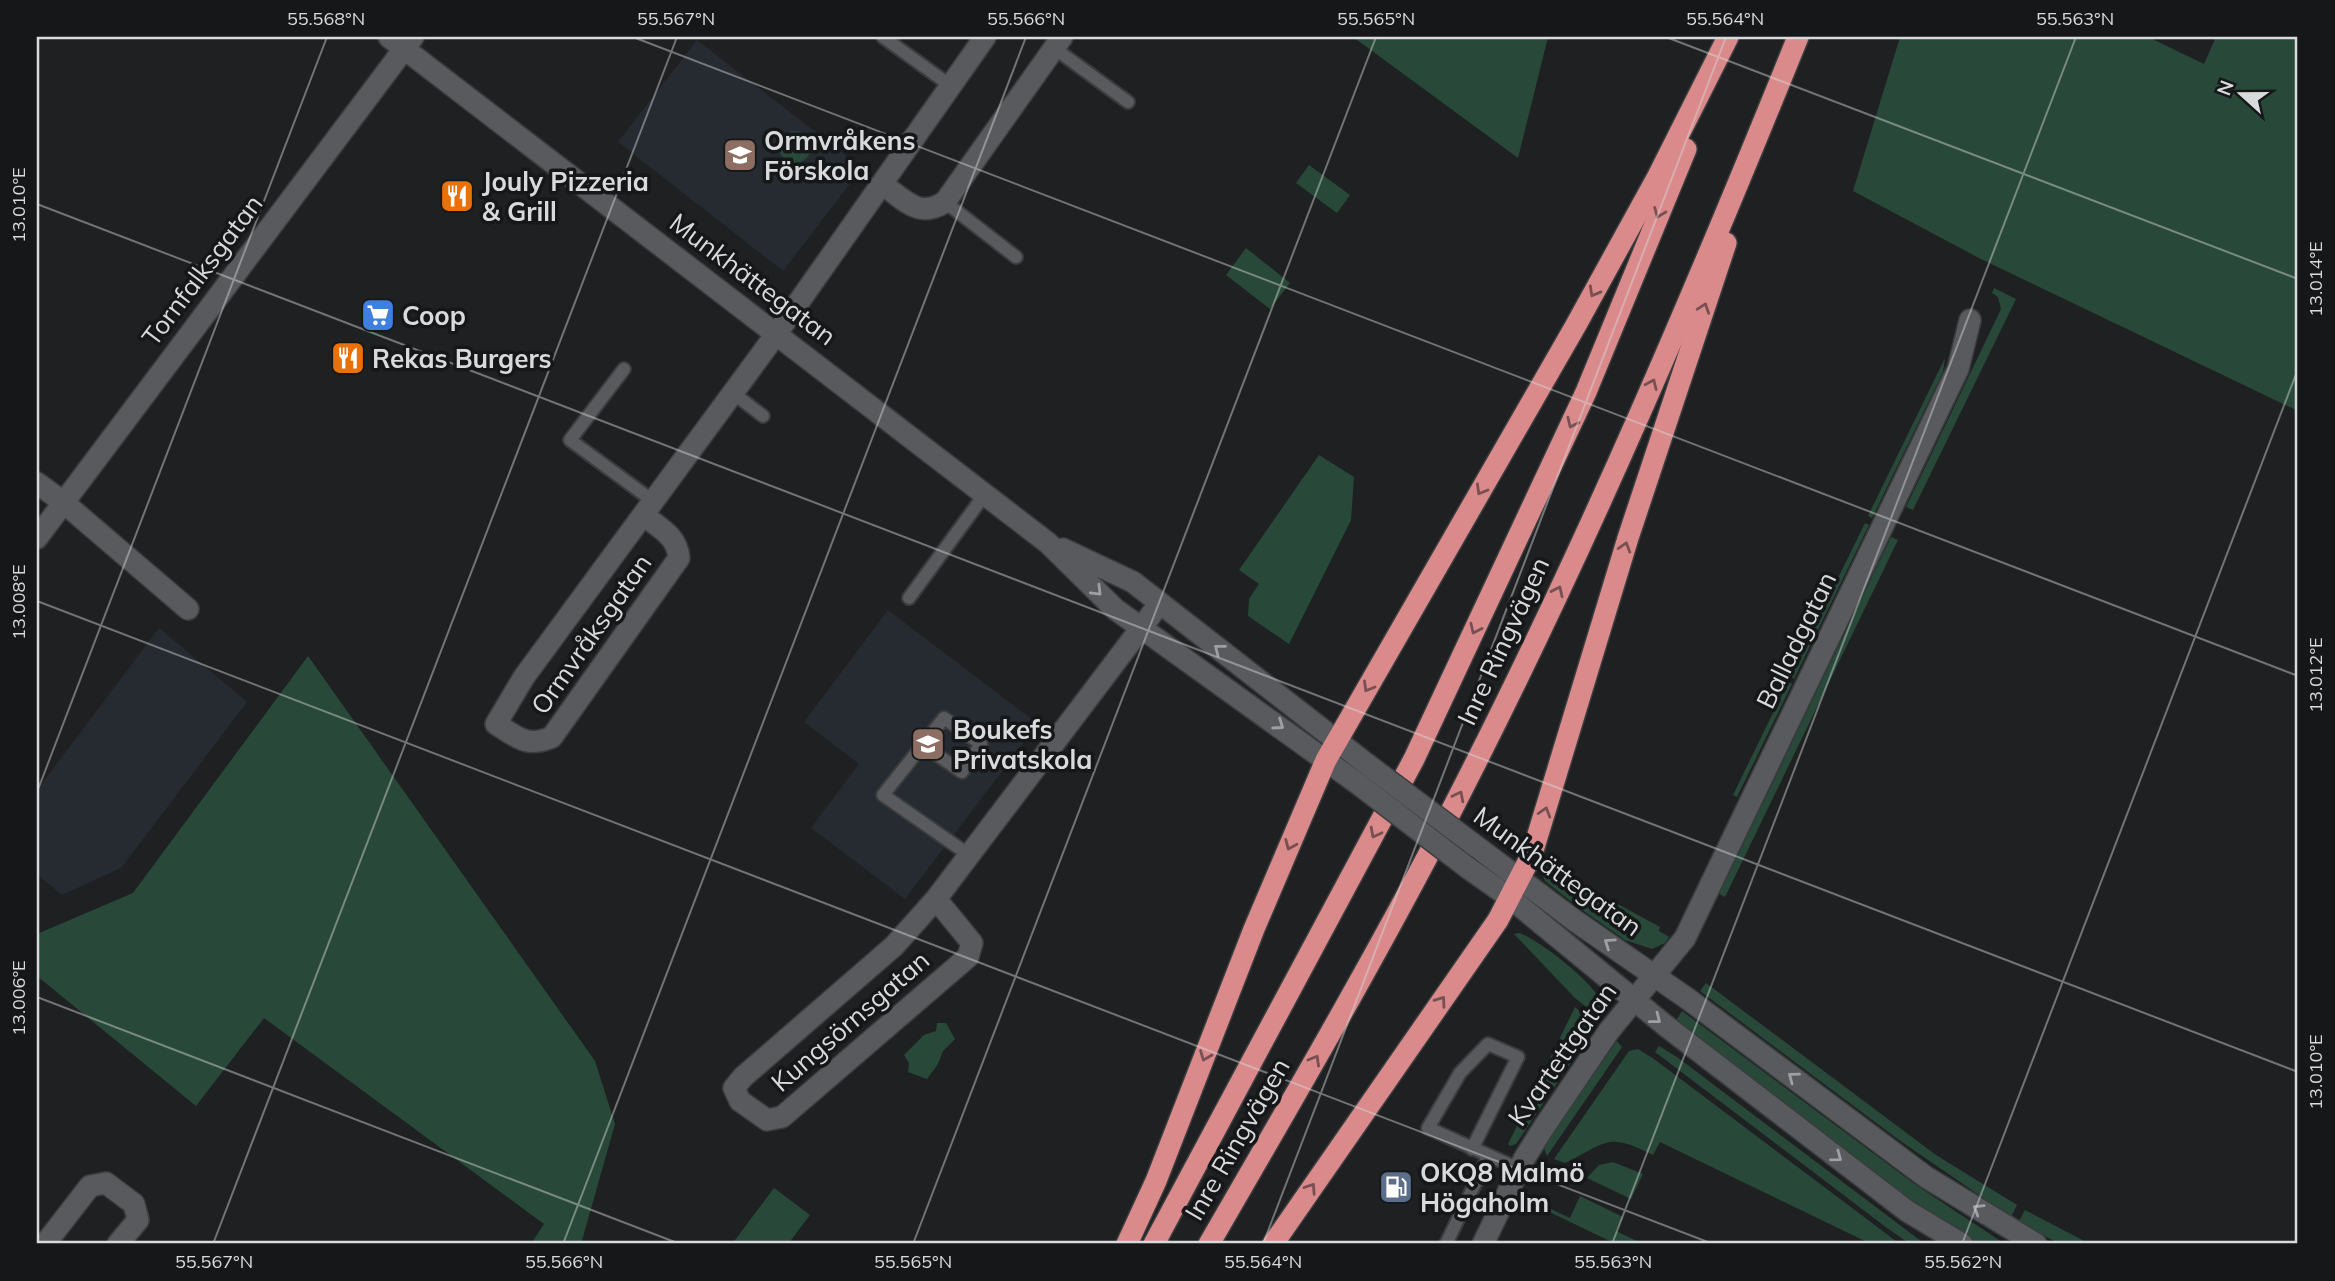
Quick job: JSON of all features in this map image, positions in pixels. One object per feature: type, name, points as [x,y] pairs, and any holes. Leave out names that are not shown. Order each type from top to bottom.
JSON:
[{"type":"highway","points":[[1127,1244],[1156,1181],[1254,929],[1326,760],[1589,302],[1730,37]]},
{"type":"highway","name":"Inre Ringvägen","points":[[1154,1244],[1414,759],[1586,392],[1730,37]]},
{"type":"highway","name":"Inre Ringvägen","points":[[1209,1244],[1381,944],[1510,694],[1671,340],[1798,37]]},
{"type":"highway","points":[[1273,1244],[1499,920],[1532,854],[1671,405],[1787,66]]},
{"type":"street","name":"Ormvråksgatan","points":[[648,508],[678,545],[679,558],[552,737],[540,743],[526,743],[496,724],[524,677],[648,508],[777,333],[985,37]]},
{"type":"street","name":"Munkhättegatan","points":[[402,41],[537,149],[1048,543],[1115,609],[1326,760],[1362,774],[1477,847],[1574,920],[1654,974],[1926,1177],[2036,1244]]},
{"type":"street","name":"Tornfalksgatan","points":[[37,538],[402,41]]},
{"type":"street","points":[[882,184],[921,210],[932,210],[946,202],[1058,42]]},
{"type":"street","name":"Balladgatan","points":[[1654,974],[1685,938],[1958,369],[1970,320]]},
{"type":"street","points":[[37,483],[64,502],[188,609]]},
{"type":"street","name":"Munkhättegatan","points":[[1048,543],[1133,582],[1337,741],[1362,774],[1468,868],[1509,897],[1633,1001],[1907,1211],[1962,1244]]},
{"type":"street","name":"Kungsörnsgatan","points":[[936,899],[972,943],[968,957],[782,1117],[767,1120],[740,1101],[734,1088],[743,1077],[894,946],[936,899],[1160,603]]},
{"type":"street","name":"Kvartettgatan","points":[[1483,1244],[1519,1169],[1550,1117],[1654,974]]},
{"type":"street","points":[[45,1244],[90,1186],[106,1183],[134,1204],[138,1220],[118,1244]]},
{"type":"lane","points":[[883,37],[951,86]]},
{"type":"lane","points":[[1058,42],[1128,102]]},
{"type":"lane","points":[[946,202],[1016,257]]},
{"type":"lane","points":[[624,369],[570,440],[648,508]]},
{"type":"lane","points":[[733,393],[764,415]]},
{"type":"lane","points":[[909,598],[985,494]]},
{"type":"lane","points":[[923,745],[962,772],[981,744],[944,718],[883,795],[969,855]]},
{"type":"lane","points":[[1472,1149],[1518,1057],[1488,1044],[1460,1073],[1428,1128],[1488,1157],[1519,1169]]},
{"type":"lane","points":[[1446,1244],[1488,1157]]},
{"type":"shaded area","name":"Ormvråkens Förskola","points":[[697,40],[862,168],[783,271],[618,142]]},
{"type":"shaded area","name":"Boukefs Privatskola","points":[[888,610],[1038,724],[905,899],[811,828],[859,764],[804,722]]},
{"type":"shaded area","points":[[159,628],[247,702],[121,868],[62,895],[37,874],[37,790]]},
{"type":"green space","points":[[1353,37],[1548,37],[1518,158]]},
{"type":"green space","points":[[1900,37],[2148,37],[2204,64],[2216,37],[2298,37],[2298,411],[1979,258],[1853,191]]},
{"type":"green space","points":[[795,131],[807,135],[811,147],[807,159],[795,163],[783,159],[779,147],[783,135]]},
{"type":"green space","points":[[1309,165],[1350,195],[1337,213],[1296,183]]},
{"type":"green space","points":[[1246,248],[1290,283],[1270,309],[1226,275]]},
{"type":"green space","points":[[1994,288],[2016,299],[1913,510],[1906,507],[2001,309],[1998,297],[1992,293]]},
{"type":"green space","points":[[1945,358],[1943,372],[1872,518],[1868,516]]},
{"type":"green space","points":[[1319,455],[1354,477],[1351,520],[1289,644],[1248,616],[1249,599],[1259,584],[1239,570]]},
{"type":"green space","points":[[1865,523],[1869,525],[1794,679],[1790,676]]},
{"type":"green space","points":[[1891,537],[1898,540],[1725,897],[1719,894]]},
{"type":"green space","points":[[308,656],[595,1061],[615,1124],[581,1244],[531,1244],[544,1224],[264,1018],[196,1106],[37,976],[37,934],[133,893]]},
{"type":"green space","points":[[1788,682],[1792,684],[1737,797],[1733,795]]},
{"type":"green space","points":[[1537,860],[1660,927],[1659,931],[1669,937],[1665,943],[1652,949],[1625,940],[1545,881]]},
{"type":"green space","points":[[1519,933],[1548,950],[1589,985],[1600,1001],[1600,1018],[1575,998],[1514,934]]},
{"type":"green space","points":[[1706,983],[1936,1155],[2017,1205],[2011,1217],[1899,1140],[1700,991]]},
{"type":"green space","points":[[1575,1007],[1596,1025],[1516,1144],[1510,1146],[1508,1144]]},
{"type":"green space","points":[[1682,1011],[1916,1185],[2005,1244],[1979,1244],[1912,1201],[1675,1022]]},
{"type":"green space","points":[[937,1023],[946,1023],[955,1039],[943,1051],[938,1064],[927,1079],[908,1072],[909,1063],[904,1055],[924,1035],[936,1031]]},
{"type":"green space","points":[[1617,1041],[1622,1047],[1547,1156],[1543,1145]]},
{"type":"green space","points":[[1659,1046],[1925,1244],[1910,1244],[1887,1228],[1655,1052]]},
{"type":"green space","points":[[1638,1049],[1900,1244],[1871,1244],[1660,1142],[1653,1155],[1625,1143],[1607,1142],[1565,1163],[1554,1159],[1629,1051]]},
{"type":"green space","points":[[1613,1162],[1643,1174],[1631,1199],[1587,1178],[1599,1165]]},
{"type":"green space","points":[[774,1188],[810,1215],[788,1244],[732,1244]]},
{"type":"green space","points":[[1580,1196],[1623,1217],[1616,1231],[1643,1244],[1616,1244],[1539,1207],[1540,1204],[1570,1218]]},
{"type":"green space","points":[[2025,1210],[2090,1244],[2059,1244],[2019,1221]]},
{"type":"place","name":"Ormvråkens Förskola","points":[[740,155]]},
{"type":"place","name":"Jouly Pizzeria & Grill","points":[[457,196]]},
{"type":"place","name":"Coop","points":[[378,315]]},
{"type":"place","name":"Rekas Burgers","points":[[348,358]]},
{"type":"place","name":"Boukefs Privatskola","points":[[928,744]]},
{"type":"place","name":"OKQ8 Malmö Högaholm","points":[[1396,1187]]}]
